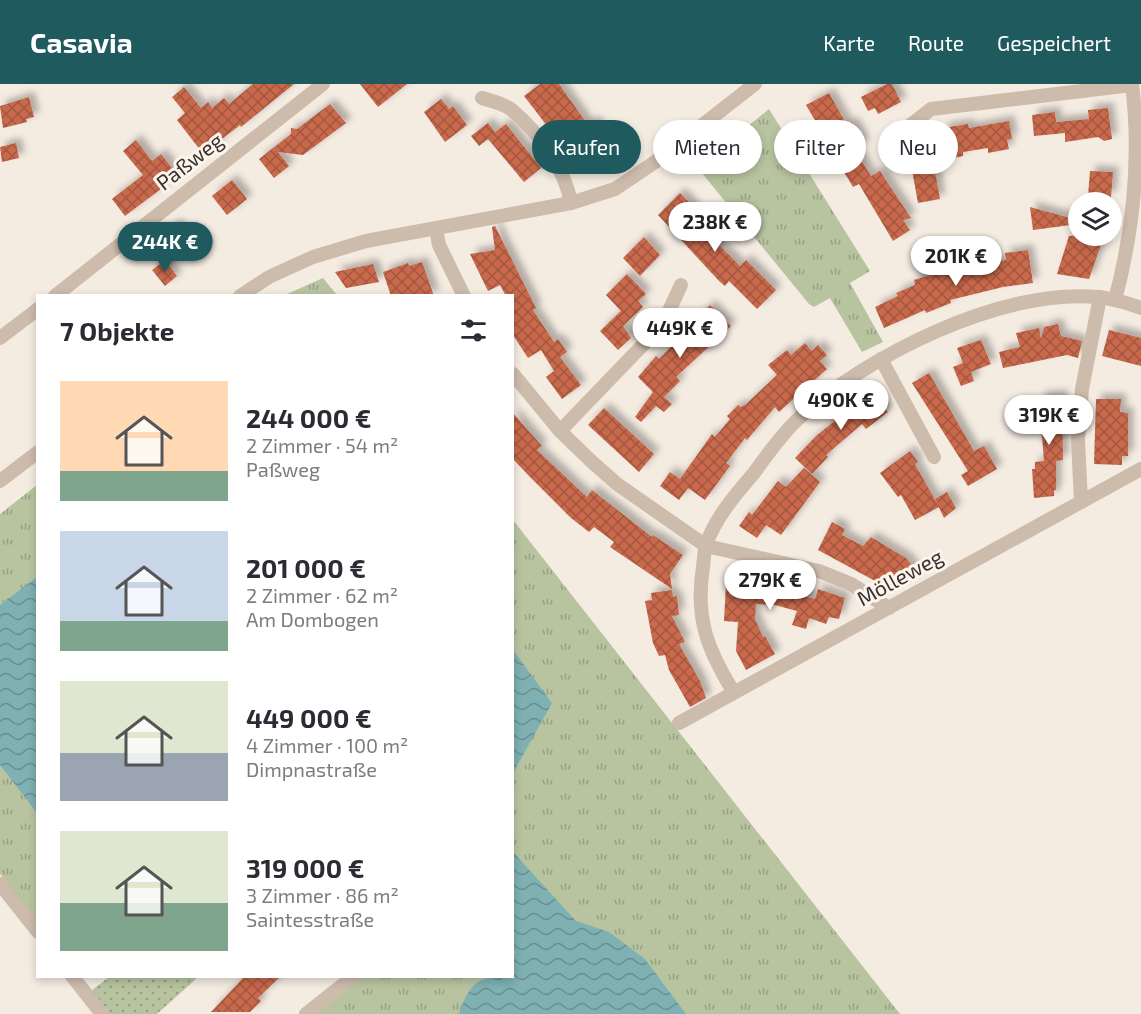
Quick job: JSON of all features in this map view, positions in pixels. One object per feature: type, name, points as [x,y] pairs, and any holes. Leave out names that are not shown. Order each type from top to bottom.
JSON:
[{"type":"street","name":"Paßweg","points":[[58,294],[323,84]]},
{"type":"street","points":[[243,294],[268,277],[313,256],[366,241],[571,203],[615,189],[656,162],[755,84]]},
{"type":"street","points":[[917,120],[931,109],[1132,84],[1138,117],[1140,162],[1136,202],[1115,300]]},
{"type":"street","points":[[482,98],[511,109],[539,141],[568,185],[571,203]]},
{"type":"street","points":[[436,229],[439,245],[463,294]]},
{"type":"street","points":[[560,431],[663,324],[681,285]]},
{"type":"street","points":[[1081,502],[1078,440],[1082,389],[1100,297]]},
{"type":"street","points":[[733,691],[716,663],[704,633],[699,605],[706,546],[741,488],[796,421],[836,389],[881,359],[922,338],[990,311],[1057,298],[1100,297],[1141,308]]},
{"type":"street","points":[[0,338],[36,311]]},
{"type":"street","points":[[881,359],[934,457]]},
{"type":"street","points":[[514,375],[560,431],[617,484],[706,546],[819,571],[850,584],[889,608]]},
{"type":"street","points":[[0,481],[36,454]]},
{"type":"street","name":"Mölleweg","points":[[679,723],[733,691],[1141,469]]},
{"type":"street","points":[[0,884],[36,929]]},
{"type":"street","points":[[74,978],[102,1014]]},
{"type":"street","points":[[306,1014],[351,978]]},
{"type":"green space","points":[[769,109],[776,120],[774,120],[774,174],[810,174],[870,271],[850,283],[883,342],[862,352],[830,298],[814,307],[809,304],[703,174],[762,174],[762,120],[755,120]]},
{"type":"green space","points":[[323,278],[336,294],[287,294]]},
{"type":"green space","points":[[36,486],[36,921],[0,874],[0,514]]},
{"type":"green space","points":[[514,521],[900,1014],[316,1014],[361,978],[514,978]]},
{"type":"green space","points":[[108,978],[196,979],[157,1014],[109,1014],[91,991]]},
{"type":"water","points":[[36,578],[36,812],[0,765],[0,605]]},
{"type":"water","points":[[514,651],[552,703],[514,771]]},
{"type":"water","points":[[514,853],[576,921],[609,932],[645,959],[686,1014],[459,1014],[467,994],[477,983],[488,978],[514,978],[514,954],[516,952],[514,951]]},
{"type":"building","points":[[253,84],[294,84],[204,155],[177,120],[185,113],[172,97],[184,87],[201,108],[208,102],[212,108],[224,98],[229,104]]},
{"type":"building","points":[[360,84],[407,84],[378,107]]},
{"type":"building","points":[[540,84],[559,84],[584,120],[542,120],[524,96]]},
{"type":"building","points":[[887,84],[892,84],[901,102],[878,114],[875,108],[868,111],[861,97]]},
{"type":"building","points":[[829,93],[844,120],[815,120],[806,105]]},
{"type":"building","points":[[29,97],[34,117],[26,119],[27,122],[3,128],[0,106]]},
{"type":"building","points":[[441,99],[449,109],[453,106],[467,125],[445,142],[424,112]]},
{"type":"building","points":[[330,104],[346,123],[303,155],[278,152],[289,166],[274,178],[259,159],[291,134],[291,128],[297,129]]},
{"type":"building","points":[[1108,108],[1112,139],[1104,141],[1098,137],[1065,142],[1065,133],[1034,136],[1032,115],[1055,112],[1056,122],[1089,119],[1088,110]]},
{"type":"building","points":[[1009,121],[1012,139],[1007,140],[1009,149],[988,153],[988,148],[963,152],[963,156],[958,157],[958,126],[968,124],[969,128]]},
{"type":"building","points":[[488,123],[495,132],[506,124],[532,157],[534,174],[524,182],[488,139],[479,146],[471,136]]},
{"type":"building","points":[[136,140],[152,161],[161,154],[178,176],[125,216],[112,199],[143,175],[123,151]]},
{"type":"building","points":[[16,143],[19,158],[2,162],[0,147]]},
{"type":"building","points":[[866,168],[871,176],[878,172],[882,174],[911,218],[903,220],[910,230],[893,241],[859,184],[853,187],[845,174],[866,174]]},
{"type":"building","points":[[1090,171],[1113,172],[1111,192],[1088,192]]},
{"type":"building","points":[[913,174],[935,174],[940,199],[918,203]]},
{"type":"building","points":[[232,180],[247,199],[227,215],[212,196]]},
{"type":"building","points":[[680,193],[695,208],[691,211],[709,229],[720,243],[718,244],[740,266],[746,260],[776,290],[757,309],[729,281],[725,286],[719,281],[658,215]]},
{"type":"building","points":[[1030,207],[1068,217],[1068,225],[1033,230]]},
{"type":"building","points":[[176,224],[190,242],[167,259],[153,242]]},
{"type":"building","points":[[495,226],[536,308],[533,310],[554,342],[558,339],[567,352],[560,357],[581,385],[562,399],[546,377],[554,371],[541,350],[528,358],[514,337],[514,294],[505,294],[500,285],[488,291],[470,254],[495,250],[492,227]]},
{"type":"building","points":[[644,237],[660,255],[640,276],[623,258]]},
{"type":"building","points":[[1068,239],[1068,246],[1101,246],[1089,279],[1057,274]]},
{"type":"building","points":[[1028,250],[1033,283],[1003,287],[950,300],[951,303],[926,313],[925,310],[884,328],[875,307],[898,296],[896,293],[915,285],[914,280],[961,266],[962,271],[1006,260],[1005,253]]},
{"type":"building","points":[[165,260],[177,276],[165,286],[152,270]]},
{"type":"building","points":[[422,262],[433,294],[390,294],[383,272],[408,263],[409,266]]},
{"type":"building","points":[[373,264],[379,282],[346,288],[335,272]]},
{"type":"building","points":[[627,274],[646,294],[638,301],[643,307],[623,326],[631,338],[618,350],[600,331],[621,311],[606,295]]},
{"type":"building","points":[[710,305],[731,326],[676,377],[680,381],[664,397],[672,404],[664,412],[656,406],[641,422],[635,417],[653,392],[638,377],[656,356],[659,359]]},
{"type":"building","points":[[1058,324],[1061,336],[1082,341],[1078,358],[1067,355],[1003,368],[999,352],[1020,347],[1016,333],[1039,328],[1041,339],[1044,327]]},
{"type":"building","points":[[1109,330],[1141,338],[1141,366],[1102,356]]},
{"type":"building","points":[[981,340],[991,364],[971,372],[974,381],[961,386],[953,367],[963,363],[957,348]]},
{"type":"building","points":[[805,343],[812,351],[818,345],[827,355],[820,361],[827,369],[779,412],[775,407],[747,440],[745,438],[726,463],[730,466],[705,500],[688,488],[679,500],[660,486],[670,472],[680,479],[712,434],[715,437],[730,419],[727,416],[738,405],[741,407],[745,405],[777,375],[768,365],[787,350],[791,355]]},
{"type":"building","points":[[929,373],[974,451],[984,446],[997,469],[968,486],[961,475],[968,471],[912,383]]},
{"type":"building","points":[[872,391],[888,412],[866,429],[862,424],[826,455],[828,457],[812,474],[795,458],[816,436]]},
{"type":"building","points":[[1062,395],[1063,460],[1056,461],[1056,490],[1054,490],[1054,496],[1034,498],[1032,469],[1035,469],[1035,462],[1044,461],[1039,397]]},
{"type":"building","points":[[1096,399],[1121,399],[1120,412],[1128,413],[1128,456],[1122,456],[1122,465],[1094,464]]},
{"type":"building","points":[[604,408],[654,454],[639,472],[588,425]]},
{"type":"building","points":[[514,414],[542,446],[537,450],[587,497],[592,490],[652,537],[653,535],[683,555],[670,574],[672,589],[610,547],[614,542],[594,527],[589,532],[571,518],[514,460]]},
{"type":"building","points":[[910,451],[918,462],[915,464],[939,507],[915,520],[901,495],[898,497],[880,473]]},
{"type":"building","points":[[804,468],[820,482],[781,535],[766,525],[757,538],[739,526],[749,512],[752,515],[778,481],[786,487]]},
{"type":"building","points":[[947,492],[956,508],[944,518],[935,499]]},
{"type":"building","points":[[832,522],[845,529],[842,535],[863,546],[871,537],[906,558],[919,574],[911,582],[899,570],[888,588],[818,550]]},
{"type":"building","points":[[733,572],[779,577],[779,589],[815,599],[818,589],[845,598],[839,619],[829,617],[826,624],[809,618],[806,629],[792,625],[797,611],[775,605],[756,604],[755,619],[763,637],[765,636],[775,654],[746,670],[736,651],[738,622],[724,621],[727,577]]},
{"type":"building","points":[[672,590],[673,597],[677,596],[679,615],[672,616],[685,642],[679,644],[700,681],[706,698],[690,707],[669,670],[665,655],[659,656],[653,643],[645,601],[652,600],[651,593]]},
{"type":"building","points":[[243,978],[279,978],[258,998],[261,1001],[250,1012],[211,1012]]}]
